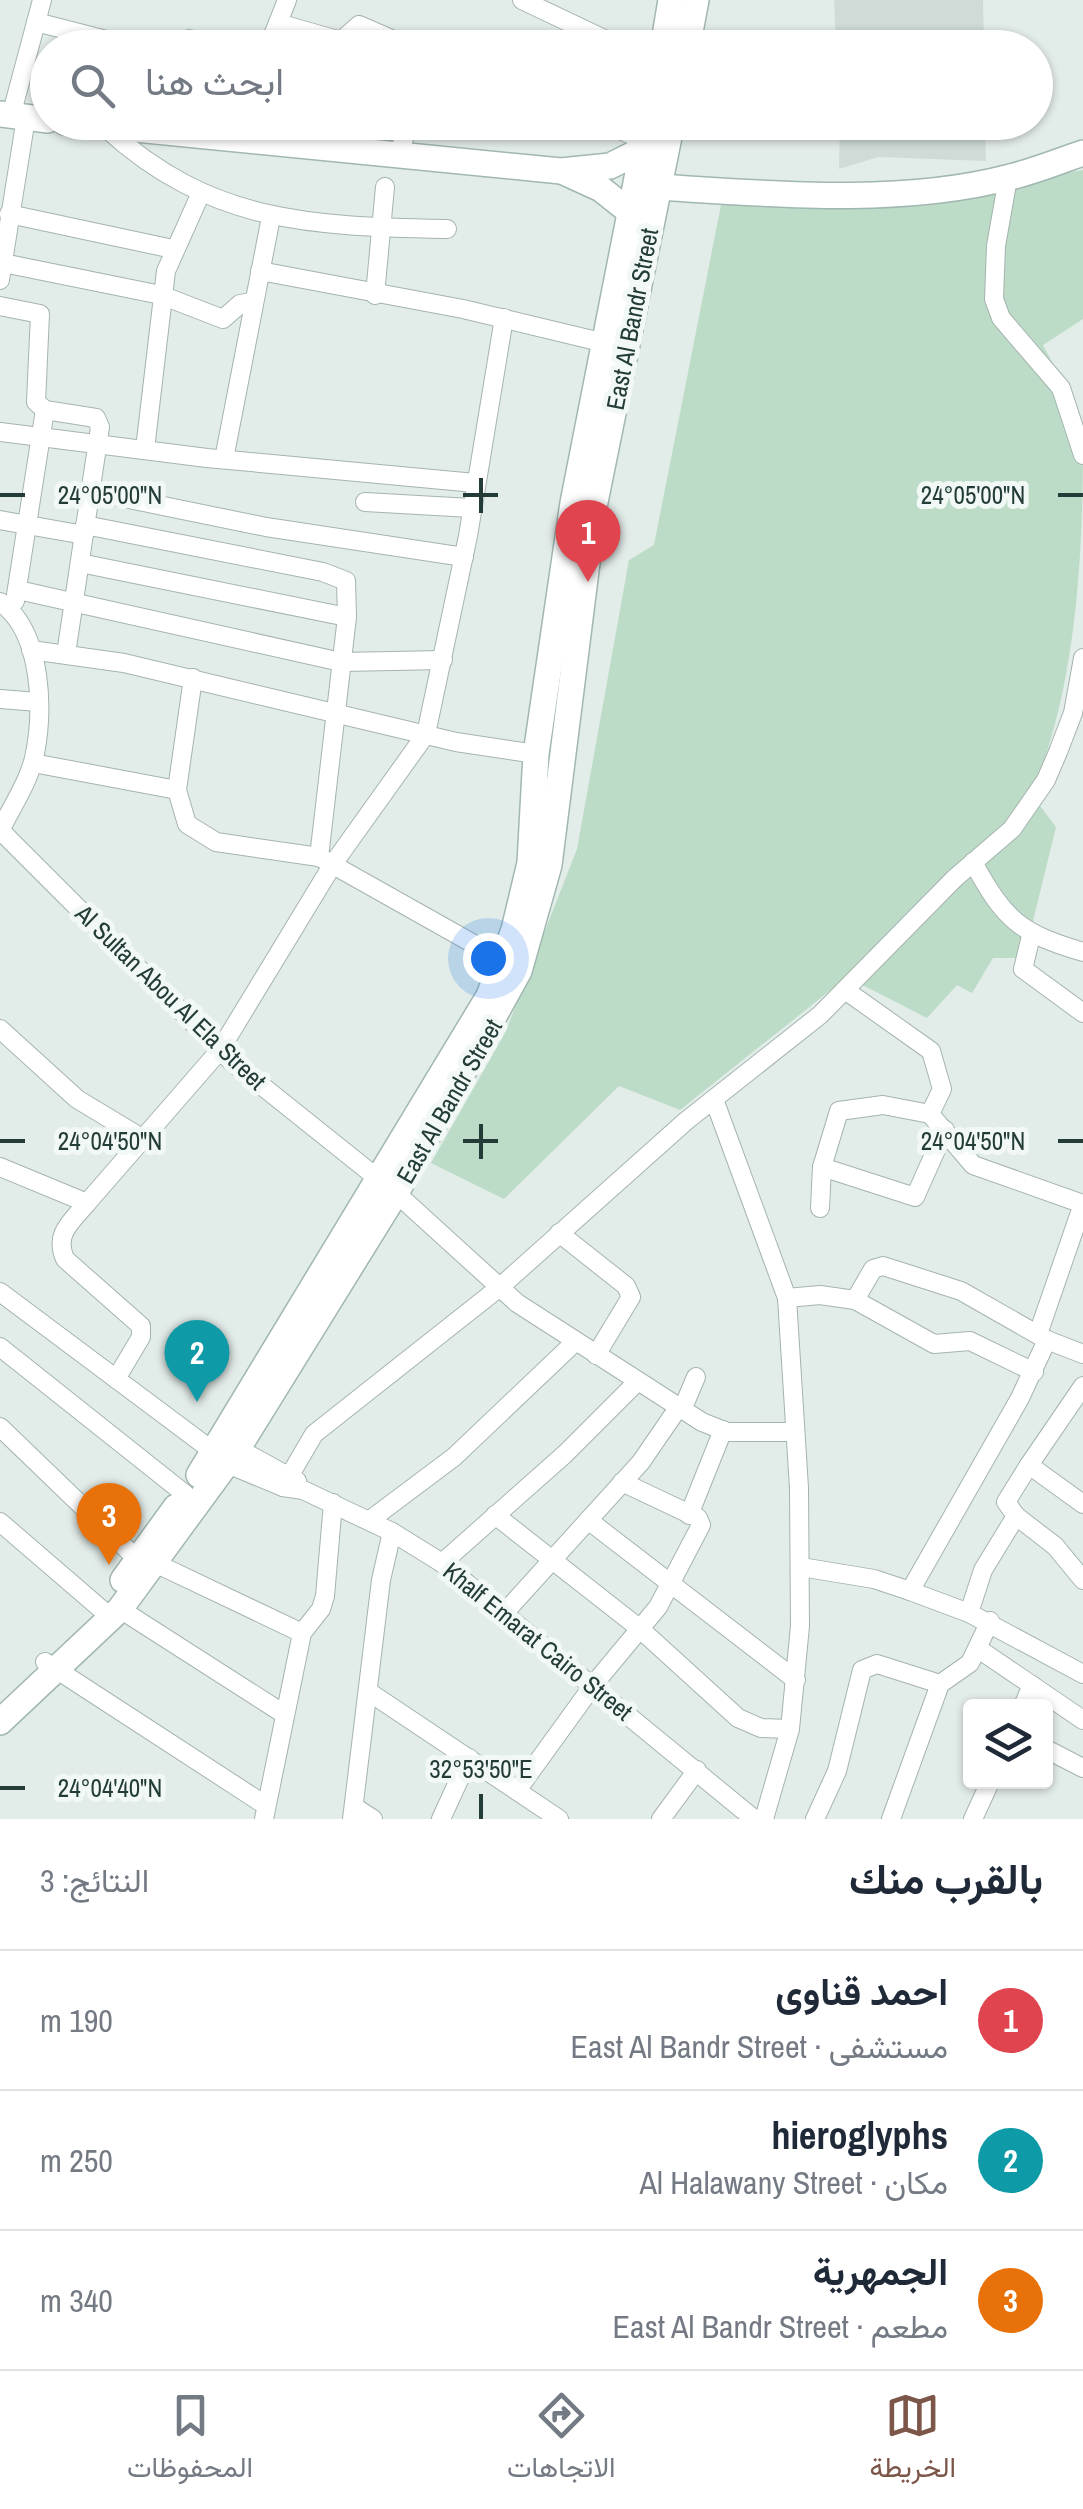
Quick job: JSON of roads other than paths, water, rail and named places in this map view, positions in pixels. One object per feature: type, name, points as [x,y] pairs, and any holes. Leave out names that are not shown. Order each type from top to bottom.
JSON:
[{"type":"main road","points":[[666,30],[671,0]]},
{"type":"main road","points":[[690,30],[696,0]]},
{"type":"main road","points":[[254,140],[397,158],[561,172],[610,166],[641,140]]},
{"type":"main road","name":"East Al Bandr Street","points":[[1,1713],[110,1609],[147,1562],[223,1452],[519,971],[542,901],[546,787],[574,503],[644,140]]},
{"type":"main road","name":"East Al Bandr Street","points":[[549,756],[668,140]]},
{"type":"main road","points":[[658,188],[805,196],[921,190],[1008,178],[1083,154]]},
{"type":"main road","points":[[561,172],[602,189],[630,212]]},
{"type":"main road","name":"East Al Bandr Street","points":[[388,1186],[504,961],[546,787]]},
{"type":"main road","name":"East Al Bandr Street","points":[[147,1562],[185,1494],[223,1452]]},
{"type":"street","points":[[35,30],[42,0]]},
{"type":"street","points":[[275,30],[287,0]]},
{"type":"street","points":[[522,0],[585,30]]},
{"type":"street","points":[[36,22],[67,30]]},
{"type":"street","points":[[278,23],[303,30]]},
{"type":"street","points":[[30,60],[2,263],[161,295],[223,319],[240,304],[252,302]]},
{"type":"street","points":[[119,140],[136,155],[200,195],[270,216],[382,228],[447,229]]},
{"type":"street","points":[[397,158],[404,140]]},
{"type":"street","points":[[1008,178],[996,246],[994,299],[1000,318],[1061,388],[1082,448]]},
{"type":"street","points":[[375,295],[384,187]]},
{"type":"street","points":[[145,449],[161,295],[173,249],[200,195]]},
{"type":"street","points":[[9,214],[173,249]]},
{"type":"street","points":[[224,459],[270,216]]},
{"type":"street","points":[[260,272],[504,318],[605,343]]},
{"type":"street","points":[[0,306],[40,314],[34,394],[45,410],[96,418],[97,445],[66,654]]},
{"type":"street","points":[[116,1379],[141,1337],[141,1326],[65,1258],[58,1244],[61,1234],[140,1137],[220,1050],[326,861],[426,734],[464,557],[504,318]]},
{"type":"street","points":[[0,831],[33,763],[38,702],[31,650],[6,607],[18,590],[45,410]]},
{"type":"street","points":[[0,432],[476,483]]},
{"type":"street","points":[[90,491],[266,528],[464,557]]},
{"type":"street","points":[[365,502],[471,508]]},
{"type":"street","points":[[0,520],[84,530],[339,576],[348,590],[347,617],[326,861]]},
{"type":"street","points":[[80,563],[347,617]]},
{"type":"street","points":[[18,590],[341,662],[442,660]]},
{"type":"street","points":[[31,650],[194,678],[426,734],[549,756]]},
{"type":"street","points":[[286,1481],[314,1434],[500,1288],[686,1120],[715,1102],[845,990],[973,862],[1012,829],[1046,780],[1072,713],[1083,658]]},
{"type":"street","points":[[194,678],[176,790],[182,814],[199,834],[226,844],[326,861],[504,961]]},
{"type":"street","points":[[0,700],[38,702]]},
{"type":"street","points":[[33,763],[176,790]]},
{"type":"street","name":"Al Sultan Abou Al Ela Street","points":[[0,831],[220,1050],[388,1186],[500,1288],[596,1356],[680,1409],[723,1430]]},
{"type":"street","points":[[973,862],[987,888],[1031,936],[1083,952]]},
{"type":"street","points":[[1031,936],[1024,969],[1083,1013]]},
{"type":"street","points":[[845,990],[931,1051],[942,1090],[930,1114]]},
{"type":"street","points":[[0,1029],[76,1099],[140,1137]]},
{"type":"street","points":[[715,1102],[787,1298],[800,1567],[796,1680],[790,1729],[764,1819]]},
{"type":"street","points":[[820,1208],[822,1167],[839,1111],[883,1105],[930,1114],[966,1158],[982,1170],[1083,1204],[1034,1372],[910,1591]]},
{"type":"street","points":[[822,1167],[915,1197],[946,1130]]},
{"type":"street","points":[[0,1167],[86,1203]]},
{"type":"street","points":[[559,1233],[626,1286],[631,1297],[596,1356]]},
{"type":"street","points":[[855,1300],[873,1269],[883,1266],[961,1291],[1042,1337],[1083,1354]]},
{"type":"street","name":"Khalf Emarat Cairo Street","points":[[0,1292],[116,1379],[223,1452],[370,1520],[442,1562],[754,1819]]},
{"type":"street","points":[[787,1298],[820,1295],[855,1300],[934,1344],[970,1342],[1034,1372]]},
{"type":"street","points":[[370,1520],[454,1457],[575,1342]]},
{"type":"street","points":[[0,1348],[185,1494]]},
{"type":"street","points":[[506,1611],[622,1482],[680,1409],[696,1377]]},
{"type":"street","points":[[442,1562],[637,1382]]},
{"type":"street","points":[[1083,1386],[1006,1502],[1016,1516],[1055,1546],[1083,1580]]},
{"type":"street","points":[[0,1428],[147,1562],[302,1632]]},
{"type":"street","points":[[689,1515],[723,1430],[792,1432]]},
{"type":"street","points":[[1030,1465],[1083,1504]]},
{"type":"street","points":[[518,1790],[672,1583],[701,1524],[622,1482]]},
{"type":"street","points":[[52,1667],[265,1812],[302,1632],[321,1609],[325,1596],[333,1504]]},
{"type":"street","points":[[495,1514],[639,1628],[738,1718],[761,1728],[790,1729]]},
{"type":"street","points":[[968,1613],[983,1570],[1016,1516]]},
{"type":"street","points":[[588,1520],[796,1680]]},
{"type":"street","points":[[0,1522],[110,1609],[284,1714]]},
{"type":"street","points":[[374,1819],[354,1814],[381,1580],[392,1532]]},
{"type":"street","points":[[800,1567],[874,1578],[990,1621],[1083,1674]]},
{"type":"street","points":[[892,1819],[940,1684],[964,1669],[980,1650],[990,1621]]},
{"type":"street","points":[[980,1650],[1083,1720]]},
{"type":"street","points":[[815,1819],[837,1770],[862,1670],[877,1664],[940,1684]]},
{"type":"street","points":[[1026,1699],[1032,1685]]},
{"type":"street","points":[[369,1692],[559,1819]]},
{"type":"street","points":[[1053,1753],[1083,1768]]},
{"type":"street","points":[[441,1819],[470,1758]]},
{"type":"street","points":[[661,1819],[696,1770]]},
{"type":"street","points":[[974,1819],[987,1789]]},
{"type":"place","name":"احمد قناوى","points":[[588,582]]},
{"type":"place","name":"hieroglyphs","points":[[197,1402]]},
{"type":"place","name":"الجمهرية","points":[[109,1565]]}]
